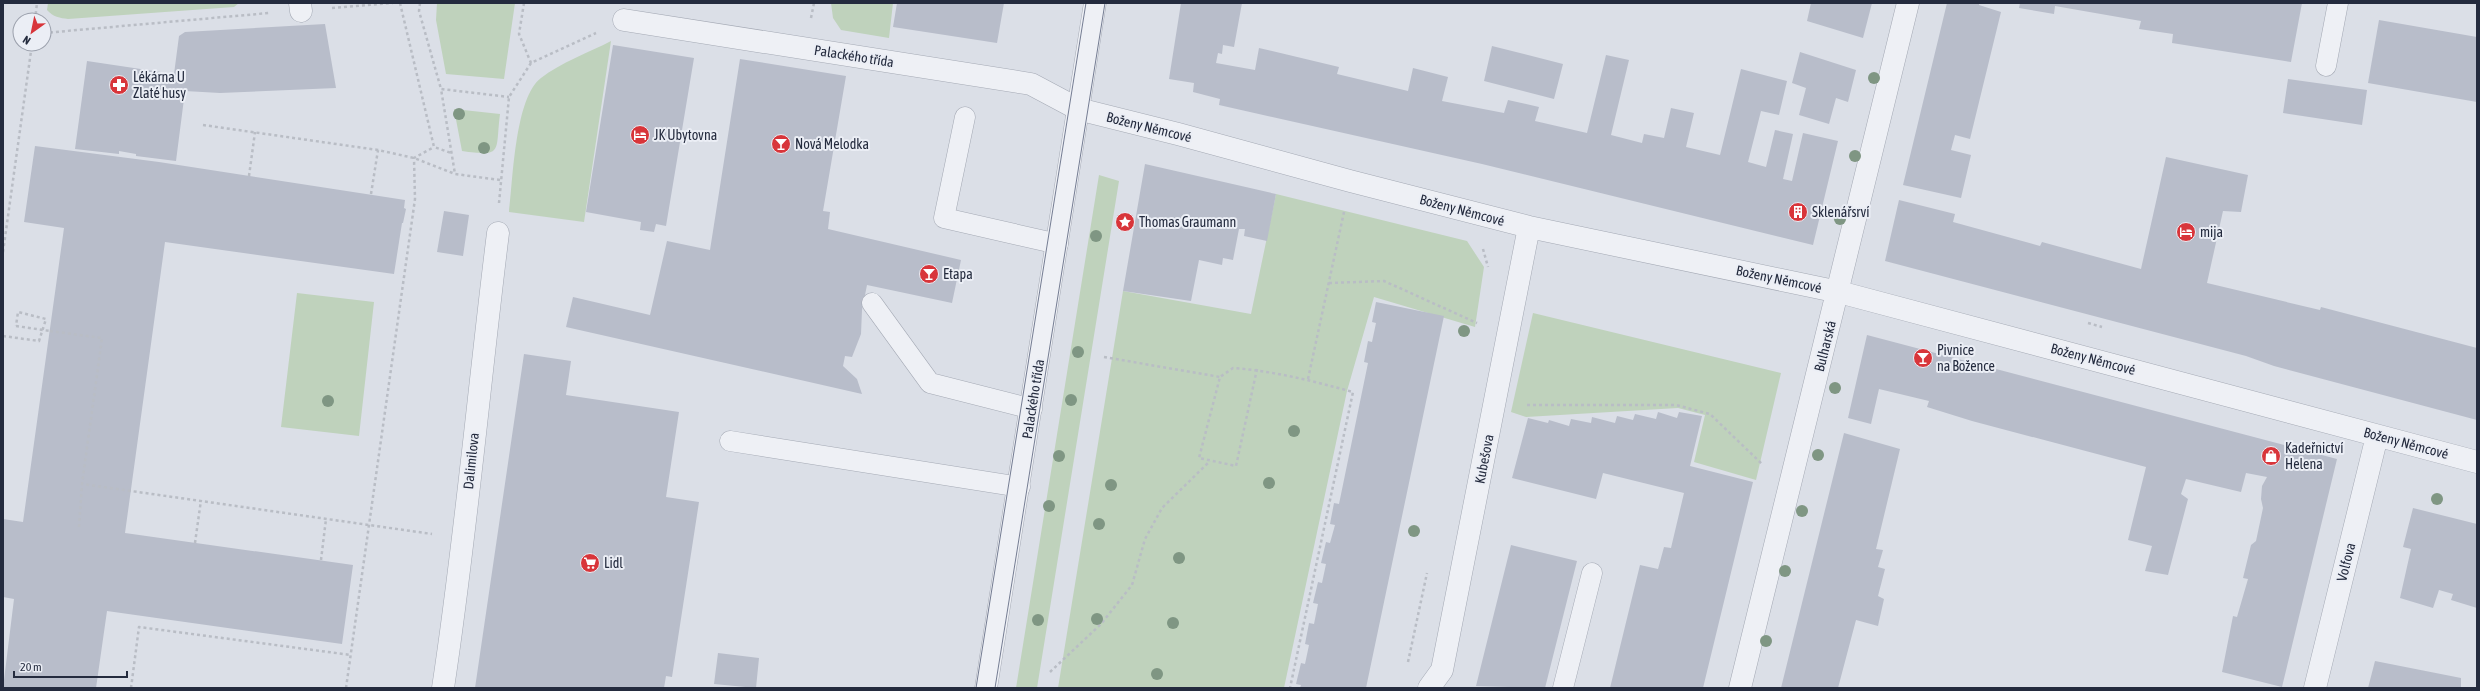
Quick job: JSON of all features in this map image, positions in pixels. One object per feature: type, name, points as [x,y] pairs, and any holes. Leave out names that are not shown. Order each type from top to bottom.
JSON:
[{"type":"street","name":"Palackého třída","points":[[986,688],[1020,487],[1095,3]]},
{"type":"street","name":"Bulharská","points":[[1740,688],[1839,292],[1908,3]]},
{"type":"street","name":"Palackého třída","points":[[624,20],[1031,84],[1078,109]]},
{"type":"street","name":"Boženy Němcové","points":[[1078,109],[1529,227],[1839,292],[2477,462]]},
{"type":"street","name":"Kubešova","points":[[1430,688],[1442,670],[1529,227]]},
{"type":"street","name":"Dalimilova","points":[[443,688],[464,538],[479,381],[498,233]]},
{"type":"street","name":"Volfova","points":[[2315,688],[2377,436]]},
{"type":"lane","points":[[2326,66],[2338,3]]},
{"type":"lane","points":[[965,117],[944,218],[1058,244]]},
{"type":"lane","points":[[872,303],[930,383],[1032,409]]},
{"type":"lane","points":[[730,441],[1020,487]]},
{"type":"lane","points":[[1563,688],[1592,573]]},
{"type":"path","points":[[52,32],[300,7],[393,3]]},
{"type":"path","points":[[400,3],[434,147]]},
{"type":"path","points":[[420,3],[419,11],[441,89],[455,174]]},
{"type":"path","points":[[524,3],[519,34],[531,63]]},
{"type":"path","points":[[498,233],[500,180],[509,97],[531,63],[624,20]]},
{"type":"path","points":[[3,252],[31,52]]},
{"type":"path","points":[[441,89],[509,97]]},
{"type":"path","points":[[203,125],[378,150],[414,158],[455,174],[500,180]]},
{"type":"path","points":[[249,176],[255,132]]},
{"type":"path","points":[[414,158],[434,147],[451,153]]},
{"type":"path","points":[[371,194],[378,150]]},
{"type":"path","points":[[346,688],[415,200],[414,158]]},
{"type":"path","points":[[1308,379],[1350,181]]},
{"type":"path","points":[[1329,283],[1384,281],[1480,324]]},
{"type":"path","points":[[3,336],[39,341],[46,319],[18,312],[16,326],[50,331],[102,338],[82,484],[79,528]]},
{"type":"path","points":[[1104,357],[1220,377]]},
{"type":"path","points":[[1257,370],[1236,466],[1199,458],[1220,377],[1233,368],[1257,370],[1308,379],[1353,392],[1290,688]]},
{"type":"path","points":[[1524,405],[1683,406],[1710,414],[1764,465]]},
{"type":"path","points":[[1050,672],[1101,624],[1132,585],[1145,539],[1162,508],[1210,461]]},
{"type":"path","points":[[82,484],[464,538]]},
{"type":"path","points":[[196,543],[201,500]]},
{"type":"path","points":[[320,560],[326,519]]},
{"type":"path","points":[[131,688],[139,627],[350,655]]},
{"type":"green space","points":[[48,3],[239,3],[234,7],[68,19],[57,17],[52,14],[52,12],[47,10]]},
{"type":"green space","points":[[437,3],[515,3],[504,79],[446,74],[436,20]]},
{"type":"green space","points":[[831,3],[893,3],[889,38],[841,30],[833,18]]},
{"type":"green space","points":[[611,41],[584,222],[509,212],[517,140],[526,102],[532,88],[541,78],[557,67]]},
{"type":"green space","points":[[454,109],[500,114],[497,144],[495,149],[491,152],[485,153],[462,151]]},
{"type":"green space","points":[[1099,175],[1119,181],[1037,688],[1016,688]]},
{"type":"green space","points":[[1276,194],[1467,241],[1484,267],[1475,327],[1374,297],[1347,391],[1284,688],[1058,688],[1123,291],[1251,314]]},
{"type":"green space","points":[[297,293],[374,302],[359,436],[281,427]]},
{"type":"green space","points":[[1533,313],[1781,373],[1756,480],[1694,462],[1705,415],[1678,408],[1526,417],[1511,412]]},
{"type":"building","points":[[897,3],[1004,3],[997,43],[893,27]]},
{"type":"building","points":[[1181,3],[1242,3],[1234,47],[1223,45],[1222,54],[1218,53],[1216,63],[1255,70],[1259,48],[1339,67],[1337,74],[1408,91],[1413,68],[1448,77],[1442,101],[1504,113],[1508,100],[1539,107],[1535,121],[1587,133],[1606,55],[1629,60],[1611,135],[1642,143],[1644,134],[1664,138],[1671,108],[1694,113],[1686,147],[1720,155],[1741,69],[1787,81],[1779,115],[1761,111],[1748,162],[1766,167],[1775,130],[1793,134],[1783,179],[1792,181],[1803,133],[1838,141],[1813,245],[1482,164],[1219,105],[1220,99],[1193,92],[1194,83],[1169,79]]},
{"type":"building","points":[[1811,3],[1872,3],[1863,38],[1807,21]]},
{"type":"building","points":[[1947,3],[1979,3],[1979,5],[2001,12],[1970,139],[1955,135],[1951,150],[1971,155],[1961,198],[1903,185]]},
{"type":"building","points":[[2020,3],[2302,3],[2291,62],[2172,43],[2173,34],[2139,29],[2141,21],[2055,6],[2054,14],[2019,8]]},
{"type":"building","points":[[2379,20],[2477,37],[2477,102],[2368,83]]},
{"type":"building","points":[[325,24],[336,88],[220,93],[185,91],[176,161],[136,156],[136,154],[119,151],[119,154],[75,149],[87,61],[174,74],[179,36],[185,32]]},
{"type":"building","name":"JK Ubytovna","points":[[613,45],[694,58],[666,226],[656,224],[654,232],[640,230],[641,222],[586,212]]},
{"type":"building","points":[[1492,46],[1563,64],[1554,99],[1484,81]]},
{"type":"building","points":[[1800,52],[1856,70],[1848,102],[1836,98],[1829,124],[1799,115],[1806,88],[1792,83]]},
{"type":"building","points":[[740,59],[846,76],[823,211],[830,212],[828,229],[961,260],[952,303],[867,285],[862,310],[861,334],[852,357],[845,356],[843,366],[857,379],[862,394],[566,327],[573,297],[650,315],[667,241],[710,250]]},
{"type":"building","points":[[2288,79],[2367,90],[2362,125],[2283,113]]},
{"type":"building","points":[[35,146],[159,162],[405,200],[404,208],[406,209],[402,223],[394,274],[165,242],[125,533],[353,565],[342,644],[107,611],[96,688],[3,688],[14,599],[3,597],[3,519],[23,522],[64,228],[24,222]]},
{"type":"building","points":[[2166,157],[2248,175],[2241,212],[2223,211],[2207,283],[2320,310],[2321,307],[2477,348],[2477,420],[2274,366],[2246,356],[1885,261],[1899,200],[1955,214],[1953,222],[2040,246],[2042,242],[2141,269]]},
{"type":"building","points":[[1145,164],[1276,194],[1267,241],[1244,236],[1245,229],[1239,229],[1233,260],[1223,258],[1222,265],[1199,260],[1191,301],[1123,291]]},
{"type":"building","points":[[444,211],[469,215],[463,256],[437,252]]},
{"type":"building","points":[[1376,302],[1444,316],[1366,688],[1300,688],[1301,685],[1296,684],[1301,663],[1305,664],[1309,645],[1305,644],[1309,623],[1314,624],[1318,604],[1313,603],[1318,582],[1322,583],[1326,564],[1321,563],[1326,542],[1330,543],[1335,525],[1330,524],[1334,503],[1339,504],[1368,363],[1364,362],[1368,341],[1372,342],[1376,323],[1372,322]]},
{"type":"building","points":[[1867,335],[2337,459],[2282,687],[2222,672],[2233,616],[2237,617],[2248,579],[2243,578],[2251,545],[2256,541],[2263,508],[2261,499],[2262,486],[2267,477],[2246,473],[2241,492],[2186,479],[2181,494],[2188,499],[2168,575],[2145,571],[2152,546],[2128,540],[2146,467],[1972,421],[1927,407],[1929,401],[1879,389],[1871,424],[1848,418]]},
{"type":"building","points":[[524,354],[571,361],[566,395],[679,412],[666,497],[699,502],[672,677],[666,676],[664,688],[475,688]]},
{"type":"building","points":[[1658,412],[1677,418],[1679,412],[1702,416],[1690,466],[1753,482],[1703,688],[1610,688],[1640,565],[1658,569],[1664,547],[1671,548],[1684,493],[1603,473],[1596,499],[1512,478],[1528,418],[1548,423],[1549,420],[1569,426],[1571,419],[1591,423],[1592,417],[1615,423],[1617,416],[1633,420],[1635,414],[1656,419]]},
{"type":"building","points":[[1844,433],[1900,449],[1876,549],[1883,550],[1878,567],[1885,569],[1878,596],[1884,599],[1878,626],[1856,620],[1838,688],[1781,688]]},
{"type":"building","points":[[2413,508],[2477,524],[2477,608],[2451,600],[2453,594],[2439,590],[2433,608],[2400,598],[2411,549],[2403,547]]},
{"type":"building","points":[[1511,545],[1577,561],[1545,688],[1476,686]]},
{"type":"building","points":[[718,653],[759,658],[756,688],[714,684]]},
{"type":"building","points":[[2375,661],[2461,678],[2461,688],[2368,688]]},
{"type":"tram line","points":[[976,688],[1086,3]]},
{"type":"tram line","points":[[995,688],[1105,3]]},
{"type":"place","name":"Lékárna U Zlaté husy","points":[[119,85]]},
{"type":"place","name":"JK Ubytovna","points":[[640,135]]},
{"type":"place","name":"Nová Melodka","points":[[781,144]]},
{"type":"place","name":"Sklenářsrví","points":[[1798,212]]},
{"type":"place","name":"Thomas Graumann","points":[[1125,222]]},
{"type":"place","name":"mija","points":[[2186,232]]},
{"type":"place","name":"Etapa","points":[[929,274]]},
{"type":"place","name":"Pivnice na Božence","points":[[1923,358]]},
{"type":"place","name":"Kadeřnictví Helena","points":[[2271,456]]},
{"type":"place","name":"Lidl","points":[[590,563]]}]
